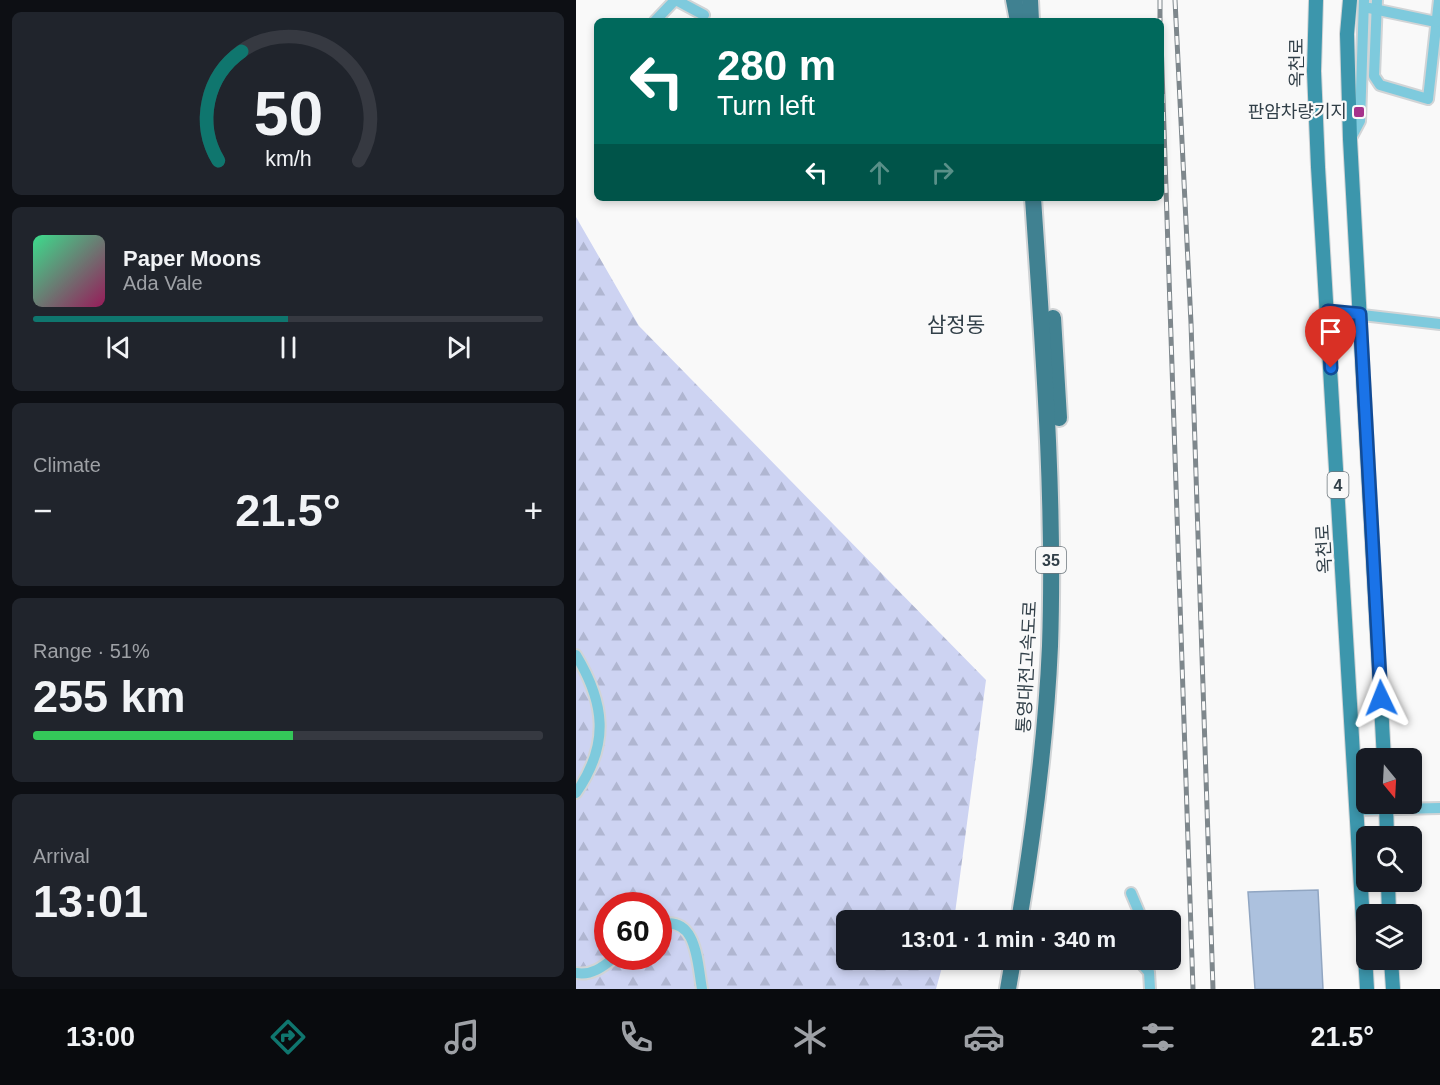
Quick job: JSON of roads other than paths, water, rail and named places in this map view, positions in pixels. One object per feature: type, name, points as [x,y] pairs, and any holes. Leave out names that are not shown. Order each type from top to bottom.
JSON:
[{"type":"highway","points":[[1016,0],[1019,18]]},
{"type":"highway","points":[[1030,0],[1031,18]]},
{"type":"highway","points":[[1040,0],[1041,18]]},
{"type":"highway","name":"통영대전고속도로","points":[[1021,910],[1033,839],[1050,646],[1047,400],[1033,201]]},
{"type":"highway","name":"통영대전고속도로","points":[[1030,910],[1041,838],[1053,727],[1061,573],[1058,393],[1044,201]]},
{"type":"highway","points":[[1008,989],[1011,970]]},
{"type":"highway","points":[[1018,989],[1021,970]]},
{"type":"main road","name":"옥천로","points":[[1316,0],[1314,71],[1356,810]]},
{"type":"main road","name":"4","points":[[1350,0],[1347,34],[1350,139],[1383,748]]},
{"type":"main road","name":"옥천로","points":[[1356,814],[1367,989]]},
{"type":"main road","points":[[1392,970],[1393,989]]},
{"type":"street","points":[[658,18],[675,0],[704,15]]},
{"type":"street","points":[[1376,4],[1374,76],[1380,85],[1428,99],[1439,0]]},
{"type":"street","points":[[1350,139],[1360,121],[1364,3],[1376,4],[1436,22]]},
{"type":"street","points":[[1328,311],[1440,324]]},
{"type":"street","points":[[576,654],[597,694],[600,735],[586,779],[576,793]]},
{"type":"street","points":[[1422,807],[1440,808]]},
{"type":"street","points":[[1131,893],[1138,910]]},
{"type":"street","points":[[672,922],[683,925],[689,933],[702,989]]},
{"type":"street","points":[[576,974],[585,975],[596,970]]},
{"type":"street","points":[[1147,970],[1150,989]]},
{"type":"railway","points":[[1160,0],[1160,18]]},
{"type":"railway","points":[[1175,0],[1191,323],[1213,989]]},
{"type":"railway","points":[[1164,129],[1193,989]]},
{"type":"place","name":"판암차량기지","points":[[1359,112]]},
{"type":"district","name":"삼정동","points":[[956,325]]}]
